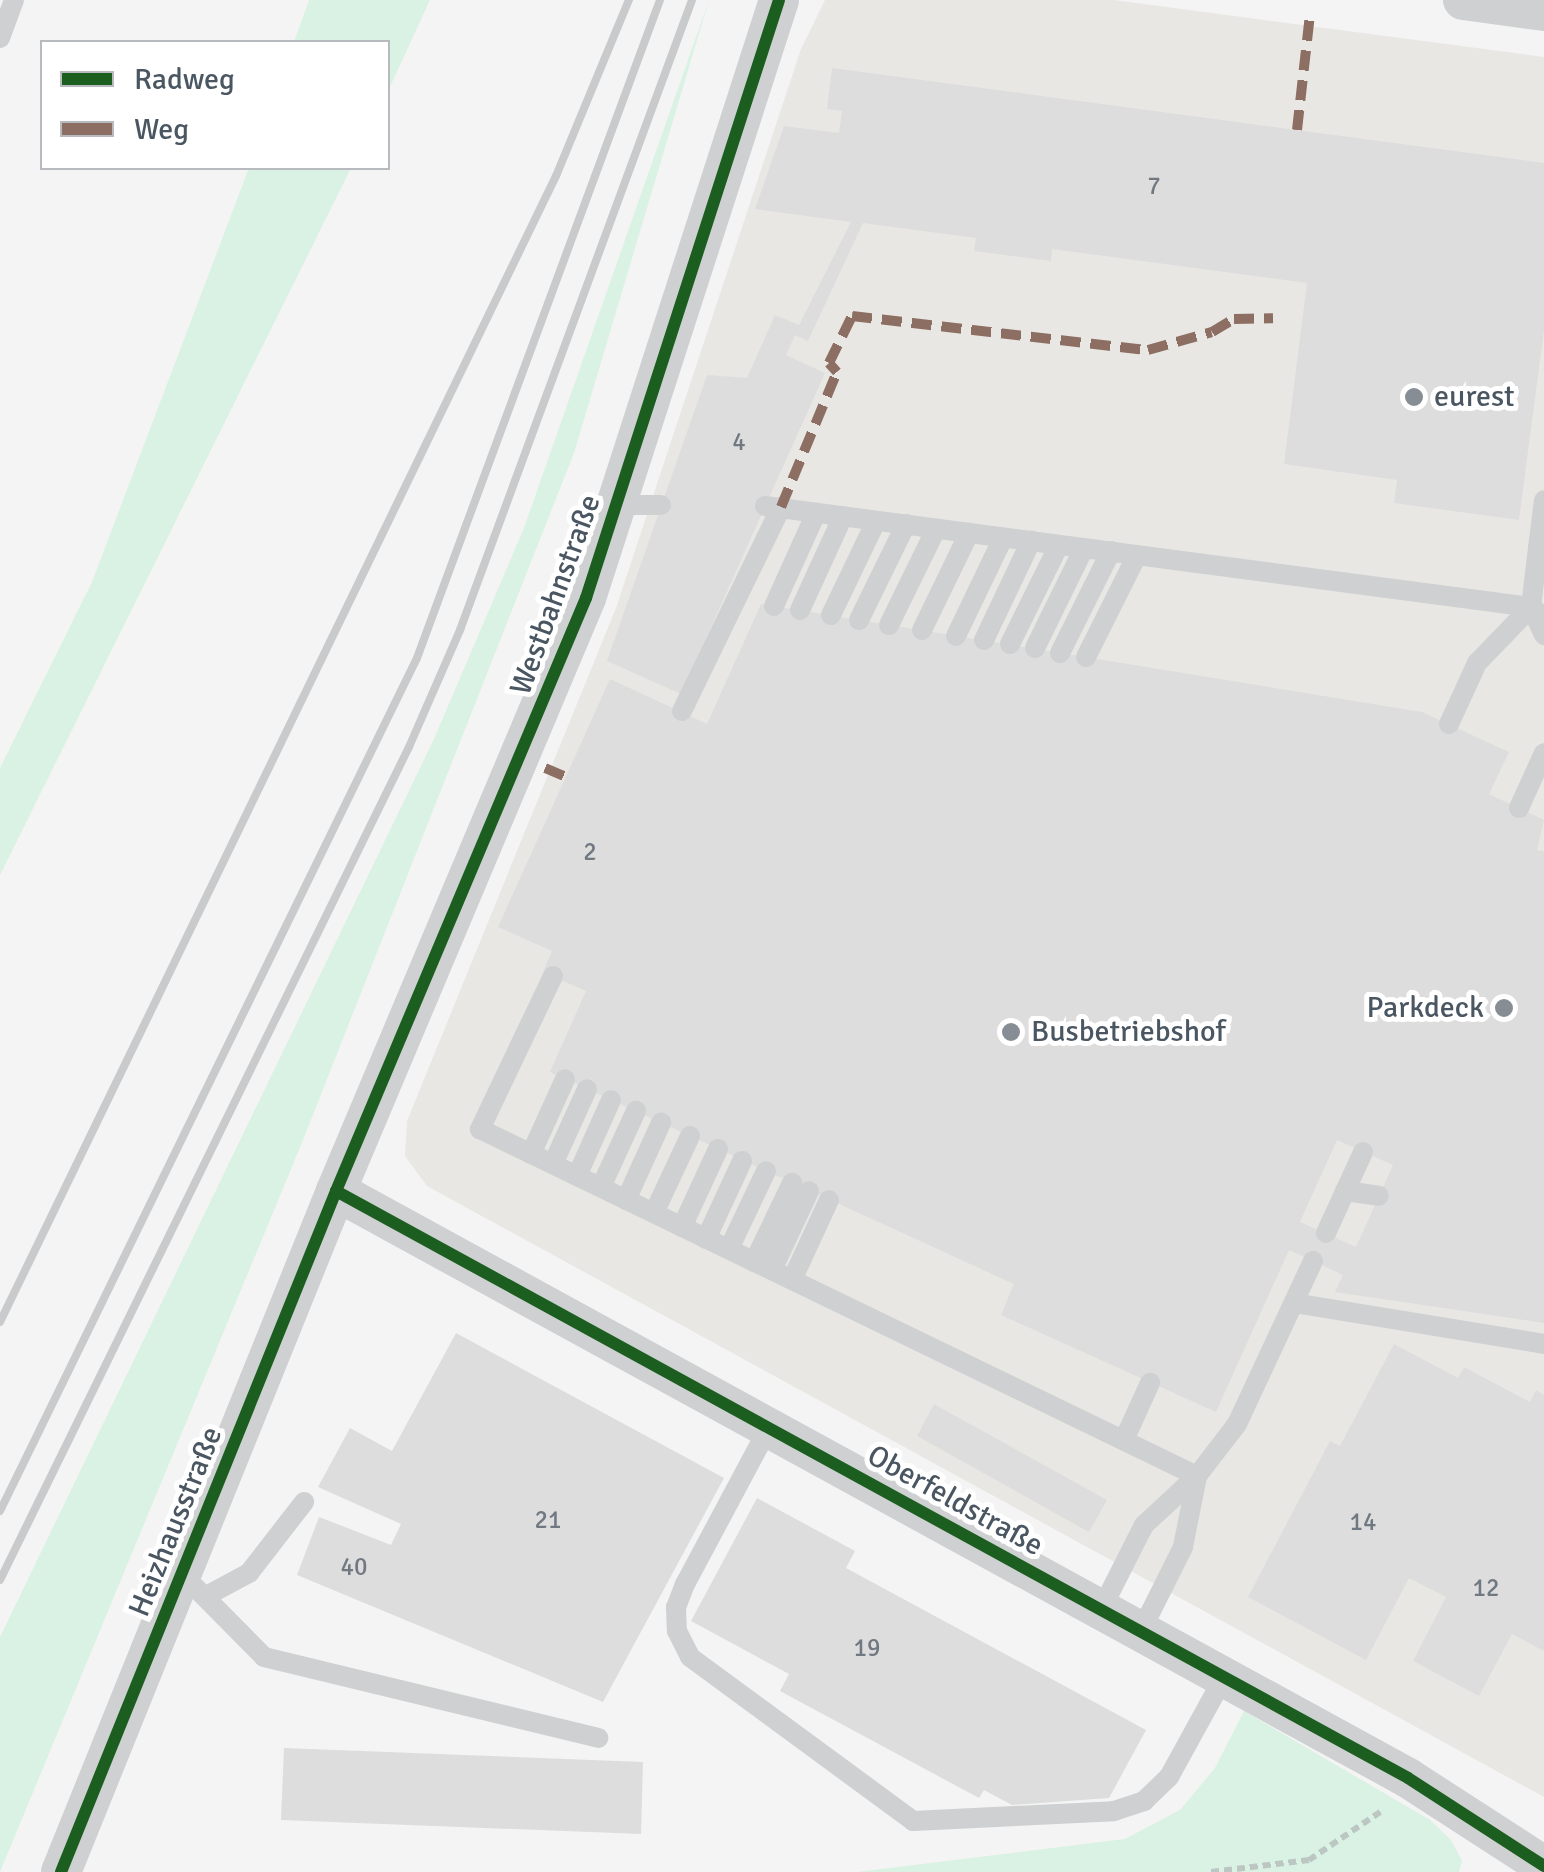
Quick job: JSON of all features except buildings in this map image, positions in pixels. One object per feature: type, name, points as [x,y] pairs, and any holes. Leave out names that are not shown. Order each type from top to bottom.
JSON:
[{"type":"street","name":"Westbahnstraße","points":[[336,1191],[572,634],[779,0]]},
{"type":"street","points":[[1464,0],[1544,11]]},
{"type":"street","name":"Oberfeldstraße","points":[[336,1191],[1408,1778],[1544,1866]]},
{"type":"street","name":"Heizhausstraße","points":[[61,1872],[195,1585],[336,1191]]},
{"type":"lane","points":[[0,38],[14,0]]},
{"type":"lane","points":[[1544,500],[1537,612],[1544,635]]},
{"type":"lane","points":[[616,505],[661,506]]},
{"type":"lane","points":[[682,711],[773,506],[1537,612]]},
{"type":"lane","points":[[774,606],[816,512]]},
{"type":"lane","points":[[800,610],[843,516]]},
{"type":"lane","points":[[831,615],[876,521]]},
{"type":"lane","points":[[859,620],[906,524]]},
{"type":"lane","points":[[889,625],[936,529]]},
{"type":"lane","points":[[922,630],[969,533]]},
{"type":"lane","points":[[956,636],[1003,538]]},
{"type":"lane","points":[[984,640],[1031,541]]},
{"type":"lane","points":[[1010,644],[1059,545]]},
{"type":"lane","points":[[1035,648],[1084,548]]},
{"type":"lane","points":[[1060,653],[1111,551]]},
{"type":"lane","points":[[1086,656],[1137,555]]},
{"type":"lane","points":[[1449,724],[1477,663],[1537,612]]},
{"type":"lane","points":[[1519,808],[1544,753]]},
{"type":"lane","points":[[553,976],[480,1129],[1197,1476]]},
{"type":"lane","points":[[531,1154],[565,1079]]},
{"type":"lane","points":[[553,1164],[587,1089]]},
{"type":"lane","points":[[577,1176],[612,1100]]},
{"type":"lane","points":[[600,1187],[636,1111]]},
{"type":"lane","points":[[626,1200],[661,1123]]},
{"type":"lane","points":[[654,1213],[690,1136]]},
{"type":"lane","points":[[682,1226],[718,1149]]},
{"type":"lane","points":[[1326,1234],[1363,1152]]},
{"type":"lane","points":[[706,1238],[742,1161]]},
{"type":"lane","points":[[729,1250],[766,1171]]},
{"type":"lane","points":[[762,1266],[800,1187]]},
{"type":"lane","points":[[1345,1191],[1379,1196]]},
{"type":"lane","points":[[792,1280],[830,1200]]},
{"type":"lane","points":[[1102,1610],[1144,1525],[1197,1476],[1237,1424],[1313,1261]]},
{"type":"lane","points":[[1294,1303],[1544,1344]]},
{"type":"lane","points":[[1124,1440],[1150,1383]]},
{"type":"lane","points":[[769,1428],[685,1584],[676,1607],[677,1631],[690,1657],[913,1821],[1114,1811],[1144,1801],[1169,1778],[1224,1676]]},
{"type":"lane","points":[[1141,1631],[1184,1547],[1197,1476]]},
{"type":"lane","points":[[304,1502],[249,1573],[195,1585],[240,1639],[264,1657],[598,1738]]},
{"type":"path","points":[[1211,1872],[1309,1860],[1396,1800],[1408,1778]]},
{"type":"shaded area","points":[[825,0],[1114,0],[1544,57],[1544,1797],[427,1186],[405,1156],[407,1121],[616,608],[801,49]]},
{"type":"green space","points":[[309,0],[430,0],[390,87],[390,40],[295,40]]},
{"type":"green space","points":[[709,0],[574,453],[303,1140],[0,1872],[0,1637],[434,739],[524,528]]},
{"type":"green space","points":[[248,170],[350,170],[0,875],[0,768],[92,582]]},
{"type":"green space","points":[[1244,1711],[1430,1820],[1451,1840],[1462,1861],[1459,1872],[857,1872],[1125,1839],[1180,1810],[1215,1768]]},
{"type":"railway","points":[[0,1322],[556,176],[629,0]]},
{"type":"railway","points":[[0,1511],[417,658],[660,0]]},
{"type":"railway","points":[[0,1580],[409,747],[460,630],[692,0]]},
{"type":"marked path","points":[[1297,130],[1310,15]]},
{"type":"marked path","points":[[781,507],[837,372],[829,363],[852,316],[1148,350],[1212,332],[1234,319],[1273,318]]},
{"type":"marked path","points":[[545,768],[566,777]]},
{"type":"cycle path","points":[[61,1872],[336,1191],[586,598],[779,0]]},
{"type":"cycle path","points":[[336,1191],[1408,1778],[1544,1866]]},
{"type":"place","name":"eurest","points":[[1414,397]]},
{"type":"place","name":"Parkdeck","points":[[1504,1008]]},
{"type":"place","name":"Busbetriebshof","points":[[1011,1032]]}]
